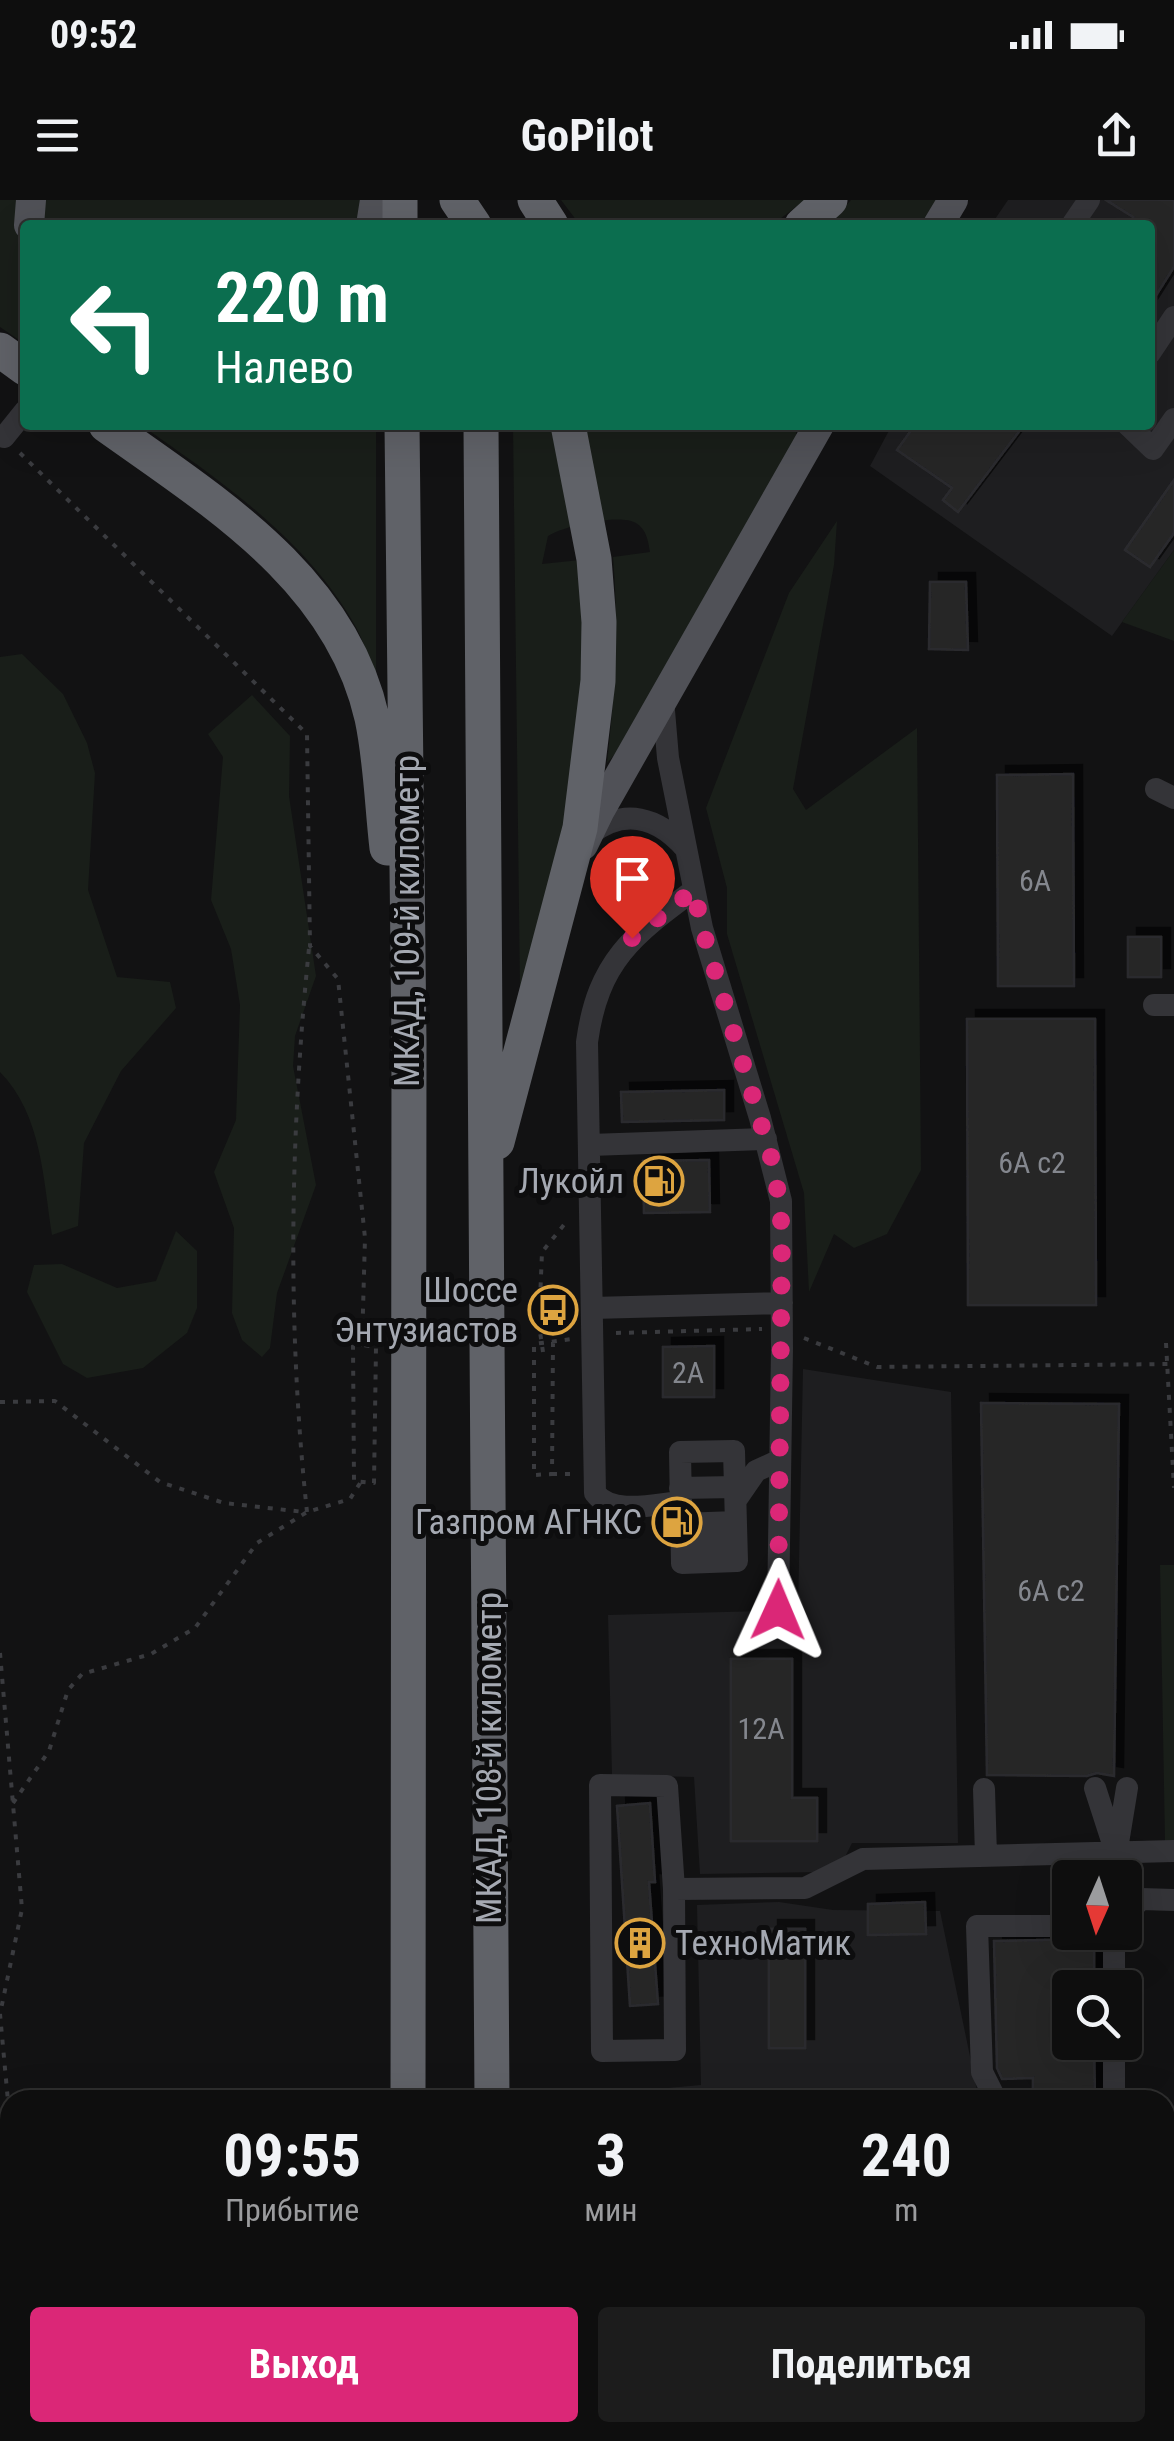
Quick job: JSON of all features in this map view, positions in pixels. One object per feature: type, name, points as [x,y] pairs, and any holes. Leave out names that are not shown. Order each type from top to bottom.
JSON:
[{"type":"highway","points":[[457,200],[473,220]]},
{"type":"highway","points":[[808,220],[830,200]]},
{"type":"highway","points":[[113,430],[242,522],[316,598],[347,646],[372,718],[408,1043]]},
{"type":"highway","name":"МКАД, 109-й километр","points":[[402,430],[408,1043],[408,2090]]},
{"type":"highway","points":[[481,430],[484,1196]]},
{"type":"highway","points":[[484,1196],[530,1007],[570,873],[598,681],[594,559],[569,430]]},
{"type":"highway","name":"МКАД, 108-й километр","points":[[484,1196],[492,2090]]},
{"type":"main road","points":[[570,873],[804,439]]},
{"type":"lane","points":[[1155,346],[1174,317]]},
{"type":"lane","points":[[4,437],[20,417]]},
{"type":"lane","points":[[1133,430],[1153,449],[1174,418]]},
{"type":"lane","points":[[663,699],[666,748],[702,928],[766,1140],[780,1201],[778,1610]]},
{"type":"lane","points":[[1174,787],[1156,789],[1174,798]]},
{"type":"lane","points":[[587,837],[606,822],[636,819],[664,829],[686,849]]},
{"type":"lane","points":[[694,890],[632,938],[612,965],[597,998],[587,1042],[595,1493],[600,1500],[621,1506],[736,1504]]},
{"type":"lane","points":[[590,1146],[766,1140]]},
{"type":"lane","points":[[592,1308],[782,1303]]},
{"type":"lane","points":[[681,1505],[680,1452],[734,1451],[736,1504]]},
{"type":"lane","points":[[736,1504],[756,1471],[780,1460]]},
{"type":"lane","points":[[681,1505],[736,1504]]},
{"type":"lane","points":[[600,1785],[667,1786],[674,1889],[675,2050],[602,2051],[600,1785]]},
{"type":"lane","points":[[1095,1788],[1116,1853]]},
{"type":"lane","points":[[1116,1853],[1126,1788]]},
{"type":"lane","points":[[984,1789],[986,1856]]},
{"type":"lane","points":[[674,1889],[805,1888],[853,1860],[1174,1851]]},
{"type":"lane","points":[[1142,1899],[1174,1900]]},
{"type":"lane","points":[[991,2090],[982,2072],[977,1926],[1052,1926]]},
{"type":"lane","points":[[1114,2060],[1114,2090]]},
{"type":"path","points":[[4,437],[307,734],[310,946],[298,1056],[294,1212],[301,1455],[307,1512]]},
{"type":"path","points":[[310,946],[338,979],[365,1238],[362,1345]]},
{"type":"path","points":[[542,1352],[542,1252],[567,1222],[592,1202]]},
{"type":"path","points":[[552,1342],[552,1474],[534,1474],[534,1344],[592,1336],[782,1329],[877,1367],[1170,1364]]},
{"type":"path","points":[[1166,1343],[1174,1488]]},
{"type":"path","points":[[354,1344],[376,1346],[374,1483],[362,1480],[354,1481],[354,1344]]},
{"type":"path","points":[[0,1402],[55,1401],[160,1482],[224,1503],[307,1512],[350,1499],[362,1480]]},
{"type":"path","points":[[13,1804],[48,1750],[68,1690],[82,1674],[151,1654],[195,1628],[258,1543],[307,1512]]},
{"type":"path","points":[[0,1653],[22,1909],[0,2014],[7,2090]]},
{"type":"shaded area","points":[[0,200],[18,200],[20,341],[0,327]]},
{"type":"shaded area","points":[[44,200],[362,200],[359,220],[42,220]]},
{"type":"shaded area","points":[[561,200],[805,200],[779,220],[576,220]]},
{"type":"shaded area","points":[[851,200],[941,200],[929,220],[833,220]]},
{"type":"shaded area","points":[[1008,200],[1174,200],[1174,550],[1112,636],[870,466],[889,430],[1155,430],[1155,220],[994,220]]},
{"type":"shaded area","points":[[148,430],[376,430],[376,679],[357,629],[314,568],[261,515]]},
{"type":"shaded area","points":[[513,430],[796,430],[796,442],[617,752],[607,763],[615,660],[613,557],[650,552],[648,540],[636,523],[618,519],[578,525],[548,536],[542,564],[580,560],[581,715],[562,835],[520,990]]},
{"type":"shaded area","points":[[837,521],[834,565],[793,789],[806,810],[917,728],[921,1170],[887,1234],[854,1248],[834,1234],[809,1292],[804,1193],[727,934],[727,888],[706,808],[789,593]]},
{"type":"shaded area","points":[[1174,550],[1174,641],[1122,622]]},
{"type":"shaded area","points":[[22,654],[63,694],[87,743],[95,773],[88,890],[117,977],[170,982],[176,1008],[121,1071],[84,1143],[78,1226],[52,1235],[33,1128],[14,1089],[0,1072],[0,657]]},
{"type":"shaded area","points":[[252,695],[290,736],[289,796],[316,976],[295,1036],[293,1066],[316,1185],[277,1293],[270,1348],[262,1357],[242,1340],[232,1313],[234,1228],[214,1172],[236,1120],[240,1005],[231,949],[211,900],[223,757],[208,734]]},
{"type":"shaded area","points":[[176,1231],[197,1251],[197,1308],[187,1333],[143,1368],[87,1378],[63,1364],[27,1292],[34,1265],[62,1264],[117,1288],[156,1281]]},
{"type":"shaded area","points":[[803,1369],[951,1392],[958,1843],[852,1843],[843,1861],[820,1872],[700,1874],[694,1777],[612,1775],[608,1615],[798,1610]]},
{"type":"shaded area","points":[[1160,1565],[1174,1565],[1174,1841],[1165,1841]]},
{"type":"shaded area","points":[[779,1902],[833,1910],[940,1911],[977,2090],[646,2090],[701,2085],[697,1905]]},
{"type":"building","points":[[1106,200],[1174,200],[1174,267],[1155,297],[1155,220],[1131,220],[1133,217]]},
{"type":"building","points":[[911,430],[1020,430],[958,512],[943,500],[952,488],[897,450]]},
{"type":"building","points":[[1174,480],[1174,533],[1150,567],[1125,550]]},
{"type":"building","points":[[930,582],[966,582],[968,650],[929,649]]},
{"type":"building","points":[[1073,774],[1074,986],[998,986],[997,775]]},
{"type":"building","points":[[1128,937],[1161,937],[1161,977],[1128,977]]},
{"type":"building","points":[[967,1019],[1095,1019],[1096,1305],[968,1305]]},
{"type":"building","points":[[724,1090],[724,1120],[622,1122],[621,1092]]},
{"type":"building","points":[[709,1160],[710,1212],[644,1213],[643,1161]]},
{"type":"building","points":[[714,1346],[714,1397],[663,1397],[663,1347]]},
{"type":"building","points":[[981,1403],[1119,1404],[1114,1776],[987,1775]]},
{"type":"building","points":[[731,1659],[792,1659],[792,1798],[817,1798],[817,1841],[731,1841]]},
{"type":"building","name":"ТехноМатик","points":[[650,1803],[655,1882],[649,1882],[658,2004],[630,2006],[617,1806]]},
{"type":"building","points":[[925,1902],[926,1934],[868,1935],[868,1904]]},
{"type":"building","points":[[769,1929],[805,1929],[805,2048],[769,2048]]},
{"type":"building","points":[[1052,1940],[1052,1950],[1094,1950],[1094,1970],[1052,1970],[1052,2060],[1094,2060],[1095,2090],[1033,2090],[1033,2078],[1002,2079],[997,2068],[994,1941]]},
{"type":"place","name":"Лукойл","points":[[659,1181]]},
{"type":"place","name":"Шоссе Энтузиастов","points":[[553,1310]]},
{"type":"place","name":"Газпром АГНКС","points":[[677,1522]]},
{"type":"place","name":"ТехноМатик","points":[[640,1943]]},
{"type":"route","points":[[632,938],[694,890],[775,1170],[782,1229],[778,1610]]}]
